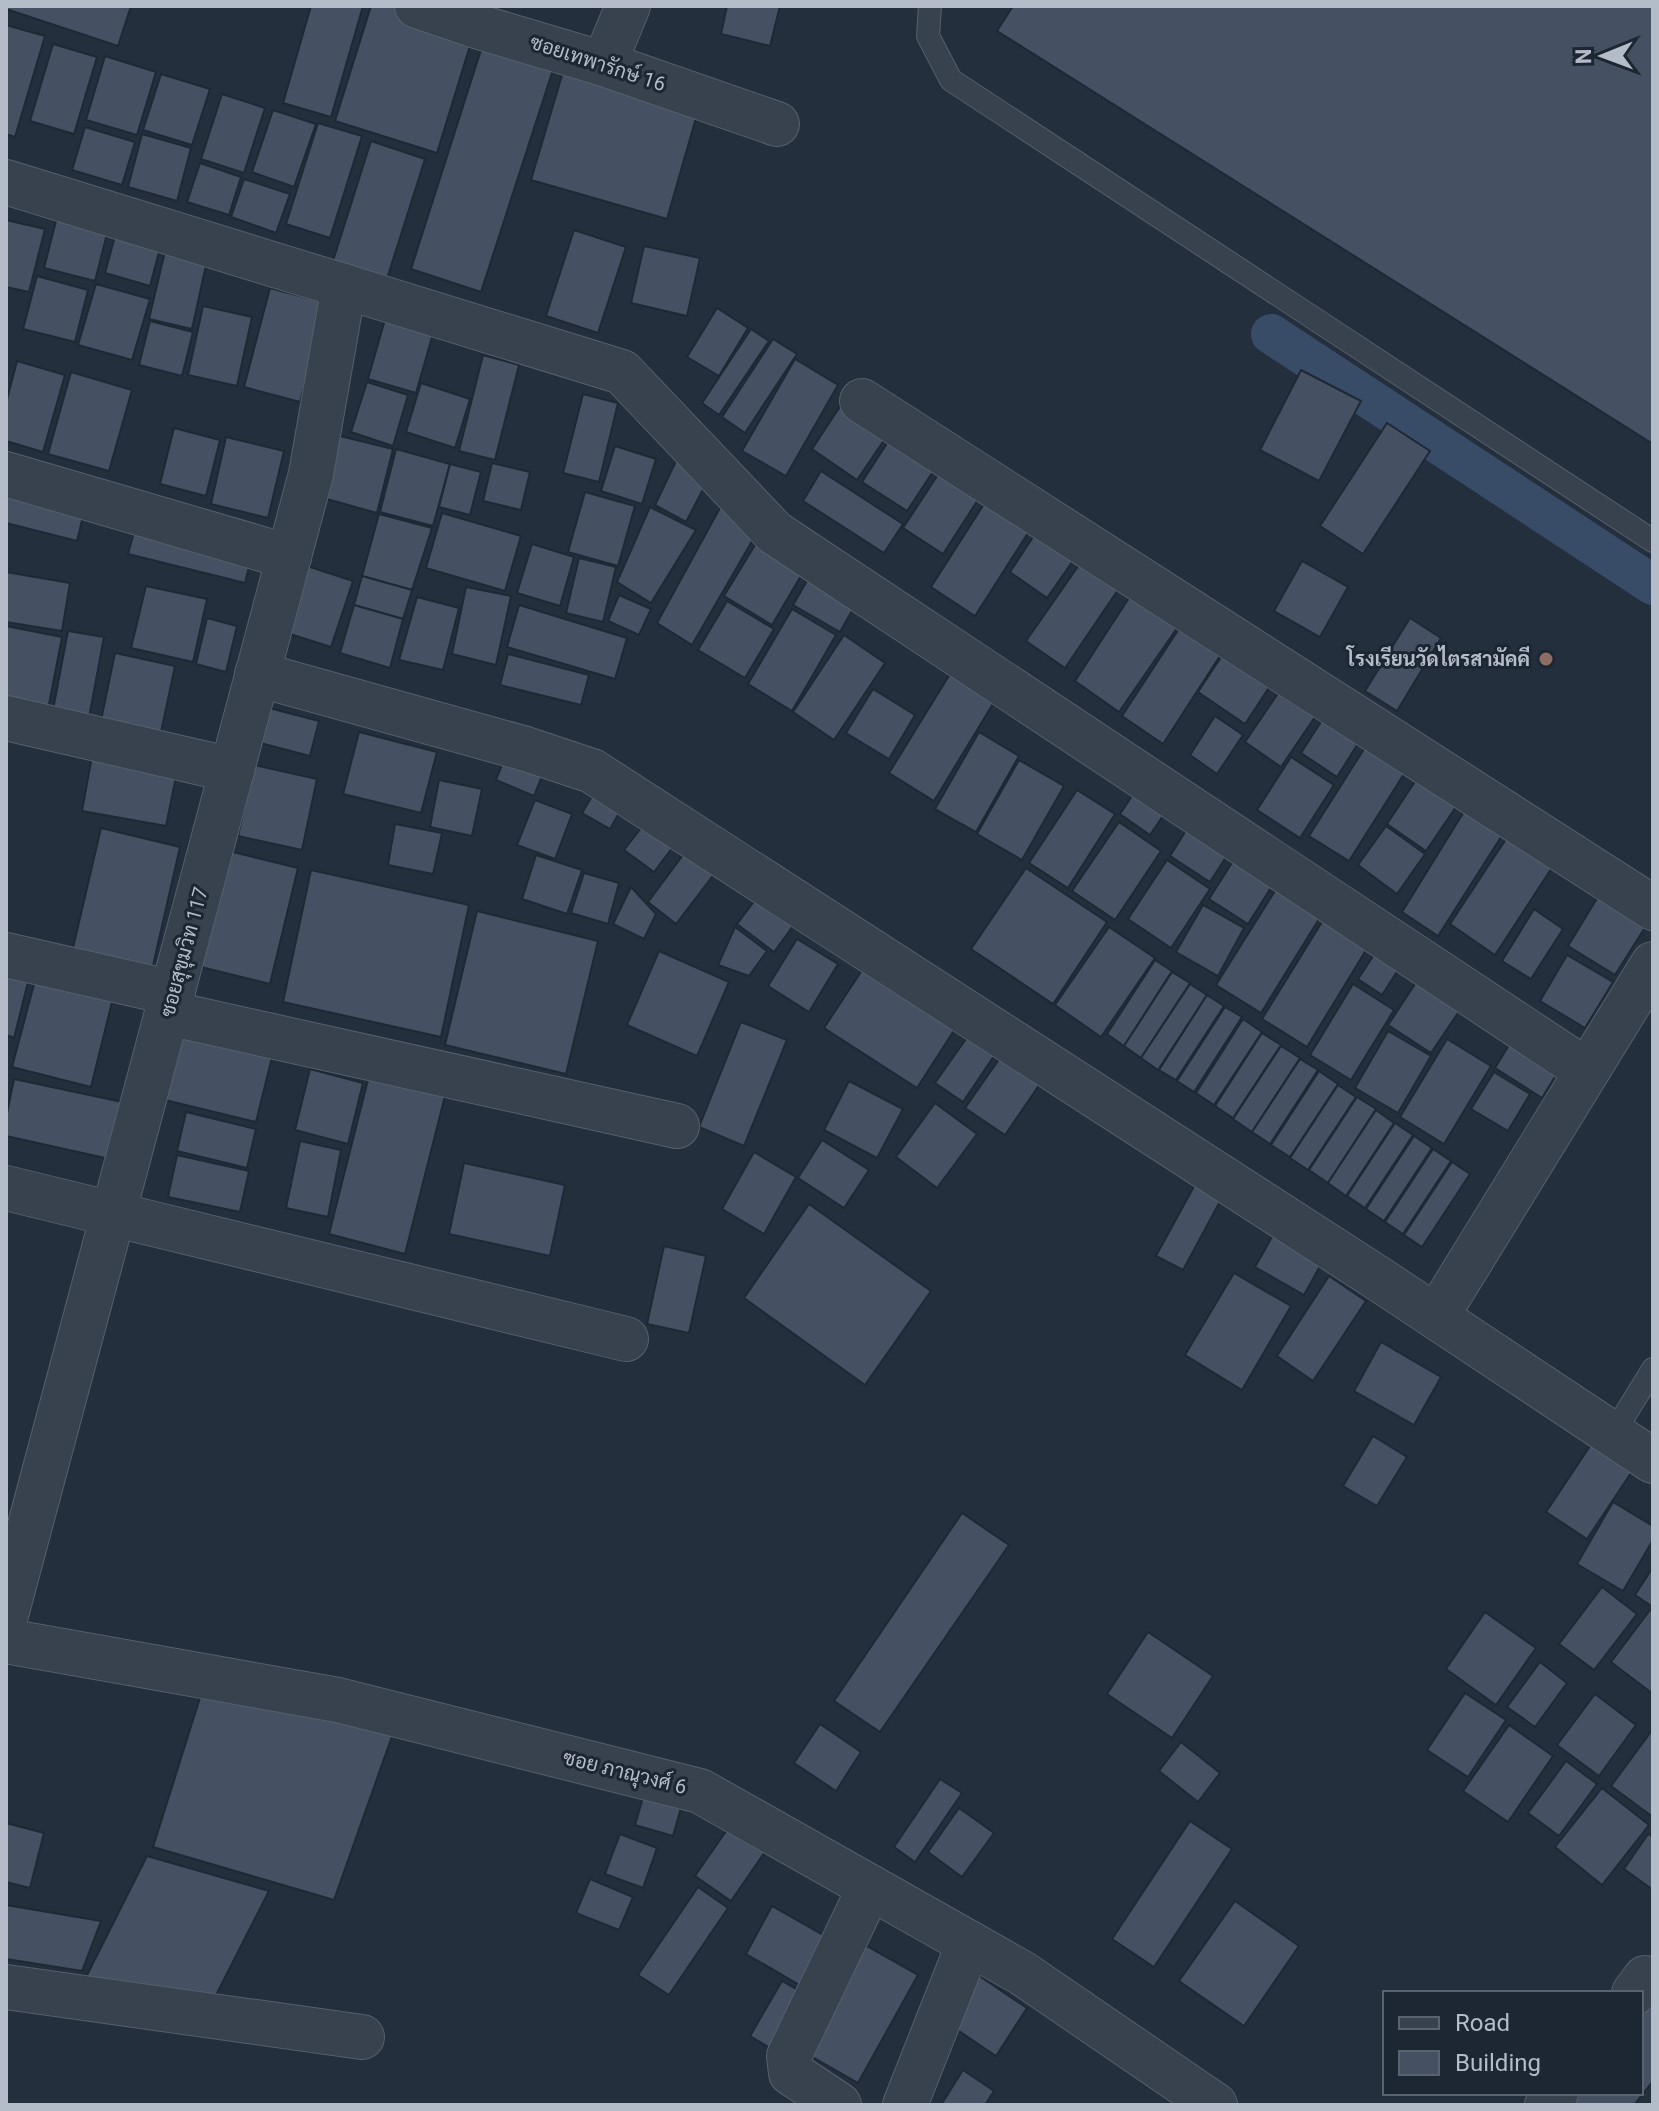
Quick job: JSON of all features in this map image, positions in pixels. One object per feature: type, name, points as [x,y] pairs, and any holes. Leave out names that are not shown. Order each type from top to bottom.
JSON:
[{"type":"street","name":"ซอยเทพารักษ์ 16","points":[[417,6],[604,64],[777,124]]},
{"type":"street","points":[[604,64],[628,6]]},
{"type":"street","points":[[6,182],[622,372],[775,533],[1587,1071]]},
{"type":"street","name":"ซอยสุขุมวิท 117","points":[[7,1615],[311,474],[344,286]]},
{"type":"street","points":[[862,401],[1653,908]]},
{"type":"street","points":[[6,474],[289,557]]},
{"type":"street","points":[[257,674],[526,749],[592,771],[1436,1317],[1653,1461]]},
{"type":"street","points":[[6,718],[232,770]]},
{"type":"street","points":[[6,955],[170,1003],[677,1126]]},
{"type":"street","points":[[1436,1317],[1653,964]]},
{"type":"street","points":[[6,1188],[626,1339]]},
{"type":"street","name":"ซอย ภาณุวงศ์ 6","points":[[7,1615],[700,1791],[1022,1973],[1215,2105]]},
{"type":"street","points":[[839,2105],[791,2073],[789,2056],[870,1887]]},
{"type":"street","points":[[905,2105],[969,1943]]},
{"type":"street","points":[[6,1987],[362,2037]]},
{"type":"lane","points":[[930,6],[928,36],[951,80],[1653,541]]},
{"type":"lane","points":[[1613,1434],[1653,1369]]},
{"type":"building","points":[[6,6],[131,6],[118,46],[6,9]]},
{"type":"building","points":[[311,6],[363,6],[331,117],[283,103]]},
{"type":"building","points":[[371,6],[411,6],[476,26],[437,153],[335,121]]},
{"type":"building","points":[[727,6],[780,6],[770,46],[721,34]]},
{"type":"building","points":[[1013,6],[1653,6],[1653,444],[997,31]]},
{"type":"building","points":[[6,25],[45,36],[15,137],[6,134]]},
{"type":"building","points":[[488,28],[559,51],[481,292],[411,269]]},
{"type":"building","points":[[53,44],[97,57],[74,134],[30,121]]},
{"type":"building","points":[[105,56],[156,72],[137,135],[86,120]]},
{"type":"building","points":[[565,65],[700,104],[667,219],[531,180]]},
{"type":"building","points":[[161,74],[210,89],[192,145],[143,130]]},
{"type":"building","points":[[222,94],[265,108],[244,173],[201,159]]},
{"type":"building","points":[[273,110],[316,124],[294,187],[252,172]]},
{"type":"building","points":[[318,123],[362,136],[330,238],[286,224]]},
{"type":"building","points":[[85,127],[135,142],[122,185],[72,170]]},
{"type":"building","points":[[142,134],[191,148],[177,201],[128,187]]},
{"type":"building","points":[[371,141],[425,159],[386,282],[332,264]]},
{"type":"building","points":[[200,163],[241,177],[229,215],[187,202]]},
{"type":"building","points":[[244,179],[290,194],[276,233],[231,217]]},
{"type":"building","points":[[59,209],[110,222],[95,281],[44,268]]},
{"type":"building","points":[[6,220],[45,229],[29,292],[6,287]]},
{"type":"building","points":[[118,225],[163,237],[150,286],[105,273]]},
{"type":"building","points":[[574,230],[626,247],[598,333],[546,316]]},
{"type":"building","points":[[644,246],[700,258],[687,316],[631,303]]},
{"type":"building","points":[[166,247],[208,256],[192,329],[149,319]]},
{"type":"building","points":[[37,276],[88,290],[75,342],[23,329]]},
{"type":"building","points":[[96,284],[150,299],[132,360],[78,345]]},
{"type":"building","points":[[270,288],[326,303],[300,402],[244,387]]},
{"type":"building","points":[[203,306],[252,317],[237,386],[188,375]]},
{"type":"building","points":[[717,308],[748,328],[719,376],[687,357]]},
{"type":"building","points":[[386,316],[434,330],[416,393],[368,379]]},
{"type":"building","points":[[150,321],[193,332],[182,376],[139,365]]},
{"type":"building","points":[[751,329],[769,341],[719,415],[702,403]]},
{"type":"building","points":[[773,339],[797,354],[745,433],[722,417]]},
{"type":"building","points":[[483,355],[519,365],[495,460],[459,451]]},
{"type":"building","points":[[795,359],[838,385],[786,476],[742,451]]},
{"type":"building","points":[[17,361],[65,375],[43,452],[6,441],[6,403]]},
{"type":"building","points":[[1301,370],[1361,401],[1319,481],[1260,450]]},
{"type":"building","points":[[71,372],[132,390],[109,471],[48,454]]},
{"type":"building","points":[[367,382],[408,395],[393,446],[351,432]]},
{"type":"building","points":[[421,383],[470,399],[455,448],[406,432]]},
{"type":"building","points":[[583,394],[618,403],[599,482],[563,473]]},
{"type":"building","points":[[847,396],[893,427],[857,480],[812,449]]},
{"type":"building","points":[[1387,423],[1430,451],[1363,554],[1320,526]]},
{"type":"building","points":[[174,428],[220,440],[206,496],[160,484]]},
{"type":"building","points":[[895,431],[940,461],[907,511],[862,482]]},
{"type":"building","points":[[340,436],[393,449],[377,513],[323,498]]},
{"type":"building","points":[[226,437],[284,451],[268,518],[211,504]]},
{"type":"building","points":[[615,446],[656,459],[642,504],[601,491]]},
{"type":"building","points":[[396,449],[450,464],[433,526],[380,512]]},
{"type":"building","points":[[678,457],[710,476],[686,522],[655,505]]},
{"type":"building","points":[[492,463],[530,472],[521,510],[483,501]]},
{"type":"building","points":[[450,464],[481,472],[470,515],[439,507]]},
{"type":"building","points":[[945,464],[985,489],[943,554],[903,528]]},
{"type":"building","points":[[821,471],[903,524],[884,553],[803,501]]},
{"type":"building","points":[[6,479],[87,500],[77,541],[6,523]]},
{"type":"building","points":[[585,492],[635,506],[618,566],[568,552]]},
{"type":"building","points":[[991,493],[1035,522],[975,616],[931,587]]},
{"type":"building","points":[[726,497],[759,529],[692,645],[657,623]]},
{"type":"building","points":[[650,507],[696,530],[651,603],[617,582]]},
{"type":"building","points":[[442,513],[521,536],[505,591],[426,568]]},
{"type":"building","points":[[379,514],[432,528],[412,590],[362,576]]},
{"type":"building","points":[[137,521],[253,550],[245,583],[128,554]]},
{"type":"building","points":[[1041,525],[1079,552],[1047,598],[1010,572]]},
{"type":"building","points":[[761,535],[808,564],[772,625],[724,596]]},
{"type":"building","points":[[532,544],[574,557],[560,606],[517,593]]},
{"type":"building","points":[[1086,555],[1124,581],[1065,668],[1026,641]]},
{"type":"building","points":[[579,558],[616,567],[603,622],[566,613]]},
{"type":"building","points":[[1302,561],[1348,587],[1320,637],[1274,611]]},
{"type":"building","points":[[307,566],[353,581],[331,647],[287,633]]},
{"type":"building","points":[[815,567],[862,593],[840,632],[793,605]]},
{"type":"building","points":[[6,572],[70,583],[62,631],[6,622]]},
{"type":"building","points":[[362,576],[412,590],[403,619],[354,605]]},
{"type":"building","points":[[1138,584],[1186,615],[1119,712],[1075,681]]},
{"type":"building","points":[[146,586],[207,599],[193,662],[131,648]]},
{"type":"building","points":[[466,587],[511,596],[496,665],[452,654]]},
{"type":"building","points":[[619,595],[651,609],[639,635],[608,621]]},
{"type":"building","points":[[417,597],[459,608],[443,670],[399,660]]},
{"type":"building","points":[[727,601],[774,629],[745,678],[698,650]]},
{"type":"building","points":[[354,605],[403,619],[390,668],[340,653]]},
{"type":"building","points":[[519,605],[627,638],[615,679],[507,647]]},
{"type":"building","points":[[792,609],[836,635],[792,711],[748,684]]},
{"type":"building","points":[[207,618],[237,626],[226,672],[196,664]]},
{"type":"building","points":[[1186,618],[1227,645],[1163,744],[1122,716]]},
{"type":"building","points":[[1410,618],[1441,638],[1397,711],[1365,691]]},
{"type":"building","points":[[6,626],[62,637],[47,715],[6,706]]},
{"type":"building","points":[[68,631],[104,637],[88,723],[52,715]]},
{"type":"building","points":[[844,635],[885,663],[834,740],[793,712]]},
{"type":"building","points":[[1229,645],[1276,677],[1245,724],[1198,692]]},
{"type":"building","points":[[115,653],[175,666],[160,737],[100,725]]},
{"type":"building","points":[[508,654],[589,675],[581,705],[500,685]]},
{"type":"building","points":[[958,661],[1002,689],[934,801],[889,773]]},
{"type":"building","points":[[873,689],[915,715],[889,759],[846,733]]},
{"type":"building","points":[[1281,689],[1317,714],[1281,767],[1245,742]]},
{"type":"building","points":[[269,708],[319,721],[310,756],[260,743]]},
{"type":"building","points":[[1326,714],[1362,737],[1337,777],[1301,753]]},
{"type":"building","points":[[1215,716],[1243,735],[1217,774],[1190,755]]},
{"type":"building","points":[[359,732],[437,752],[421,813],[343,794]]},
{"type":"building","points":[[979,732],[1019,756],[976,832],[935,809]]},
{"type":"building","points":[[1369,741],[1409,766],[1349,861],[1309,836]]},
{"type":"building","points":[[509,747],[547,763],[534,796],[496,780]]},
{"type":"building","points":[[92,756],[177,772],[166,826],[82,811]]},
{"type":"building","points":[[1291,757],[1334,785],[1300,838],[1257,810]]},
{"type":"building","points":[[1019,760],[1064,786],[1022,860],[977,834]]},
{"type":"building","points":[[254,765],[317,779],[302,850],[238,836]]},
{"type":"building","points":[[1420,774],[1460,801],[1426,851],[1387,824]]},
{"type":"building","points":[[439,780],[482,789],[472,836],[430,827]]},
{"type":"building","points":[[1142,781],[1173,801],[1150,835],[1120,814]]},
{"type":"building","points":[[600,783],[627,799],[610,829],[582,813]]},
{"type":"building","points":[[1077,790],[1115,814],[1068,888],[1029,863]]},
{"type":"building","points":[[535,800],[572,814],[555,859],[517,845]]},
{"type":"building","points":[[1470,802],[1508,826],[1438,936],[1402,912]]},
{"type":"building","points":[[653,813],[682,835],[654,872],[624,850]]},
{"type":"building","points":[[1195,816],[1235,843],[1210,882],[1170,856]]},
{"type":"building","points":[[1119,822],[1161,851],[1115,920],[1072,891]]},
{"type":"building","points":[[395,824],[442,833],[433,874],[388,865]]},
{"type":"building","points":[[1386,826],[1425,854],[1397,894],[1358,865]]},
{"type":"building","points":[[101,828],[180,847],[152,970],[72,952]]},
{"type":"building","points":[[1510,833],[1555,863],[1495,955],[1450,924]]},
{"type":"building","points":[[692,843],[721,865],[676,924],[648,902]]},
{"type":"building","points":[[225,850],[298,868],[270,984],[197,966]]},
{"type":"building","points":[[1240,850],[1279,875],[1248,924],[1209,899]]},
{"type":"building","points":[[536,855],[582,870],[567,914],[522,899]]},
{"type":"building","points":[[1167,860],[1210,889],[1171,948],[1128,919]]},
{"type":"building","points":[[1026,868],[1107,922],[1053,1004],[971,949]]},
{"type":"building","points":[[311,870],[469,905],[441,1037],[283,1002]]},
{"type":"building","points":[[584,873],[619,883],[608,924],[571,913]]},
{"type":"building","points":[[1283,878],[1327,906],[1261,1013],[1216,985]]},
{"type":"building","points":[[631,887],[656,914],[644,939],[613,924]]},
{"type":"building","points":[[1604,887],[1651,918],[1615,975],[1568,946]]},
{"type":"building","points":[[762,891],[799,918],[774,952],[737,924]]},
{"type":"building","points":[[1203,905],[1244,928],[1218,976],[1176,952]]},
{"type":"building","points":[[1330,909],[1374,937],[1307,1047],[1262,1019]]},
{"type":"building","points":[[1534,909],[1563,929],[1531,979],[1502,961]]},
{"type":"building","points":[[477,911],[598,941],[566,1074],[445,1045]]},
{"type":"building","points":[[735,927],[767,951],[749,976],[718,965]]},
{"type":"building","points":[[1109,927],[1155,958],[1101,1037],[1055,1005]]},
{"type":"building","points":[[797,939],[838,964],[809,1012],[768,986]]},
{"type":"building","points":[[1383,941],[1407,956],[1382,995],[1358,979]]},
{"type":"building","points":[[659,951],[729,982],[697,1056],[627,1025]]},
{"type":"building","points":[[1567,955],[1613,982],[1585,1028],[1540,1001]]},
{"type":"building","points":[[870,958],[962,1018],[917,1088],[824,1028]]},
{"type":"building","points":[[1155,960],[1172,971],[1124,1046],[1107,1034]]},
{"type":"building","points":[[6,968],[30,974],[14,1038],[6,1035]]},
{"type":"building","points":[[1172,972],[1190,983],[1141,1058],[1124,1046]]},
{"type":"building","points":[[1423,972],[1466,1001],[1431,1053],[1388,1025]]},
{"type":"building","points":[[37,973],[114,994],[91,1087],[12,1067]]},
{"type":"building","points":[[1190,984],[1207,995],[1158,1070],[1141,1058]]},
{"type":"building","points":[[1353,984],[1394,1010],[1351,1080],[1310,1055]]},
{"type":"building","points":[[1207,995],[1224,1006],[1176,1080],[1159,1070]]},
{"type":"building","points":[[1225,1007],[1242,1017],[1194,1092],[1177,1081]]},
{"type":"building","points":[[1243,1019],[1262,1032],[1214,1105],[1196,1093]]},
{"type":"building","points":[[741,1022],[787,1040],[744,1146],[699,1127]]},
{"type":"building","points":[[183,1023],[275,1045],[256,1122],[165,1100]]},
{"type":"building","points":[[975,1026],[1002,1044],[963,1102],[935,1083]]},
{"type":"building","points":[[1388,1031],[1431,1056],[1398,1113],[1355,1088]]},
{"type":"building","points":[[1517,1032],[1564,1062],[1542,1098],[1495,1068]]},
{"type":"building","points":[[1262,1033],[1281,1045],[1233,1118],[1215,1106]]},
{"type":"building","points":[[1447,1039],[1491,1066],[1444,1144],[1400,1117]]},
{"type":"building","points":[[1281,1046],[1300,1058],[1252,1132],[1233,1119]]},
{"type":"building","points":[[1007,1048],[1046,1075],[1005,1135],[965,1108]]},
{"type":"building","points":[[1300,1059],[1318,1070],[1270,1144],[1252,1132]]},
{"type":"building","points":[[372,1064],[448,1084],[405,1254],[329,1234]]},
{"type":"building","points":[[310,1069],[363,1083],[348,1144],[295,1130]]},
{"type":"building","points":[[1319,1071],[1338,1084],[1290,1157],[1271,1145]]},
{"type":"building","points":[[1494,1072],[1530,1094],[1508,1131],[1471,1109]]},
{"type":"building","points":[[14,1079],[127,1103],[114,1160],[6,1136],[6,1118]]},
{"type":"building","points":[[849,1081],[903,1109],[877,1158],[824,1130]]},
{"type":"building","points":[[1338,1085],[1356,1097],[1308,1170],[1290,1158]]},
{"type":"building","points":[[1357,1097],[1376,1109],[1328,1183],[1309,1170]]},
{"type":"building","points":[[935,1103],[977,1134],[937,1188],[896,1157]]},
{"type":"building","points":[[1376,1110],[1394,1123],[1346,1196],[1328,1183]]},
{"type":"building","points":[[186,1112],[256,1129],[247,1168],[177,1151]]},
{"type":"building","points":[[1395,1123],[1413,1135],[1365,1208],[1347,1196]]},
{"type":"building","points":[[1414,1136],[1432,1148],[1384,1221],[1366,1209]]},
{"type":"building","points":[[822,1140],[869,1170],[844,1208],[798,1178]]},
{"type":"building","points":[[300,1141],[341,1150],[328,1217],[286,1208]]},
{"type":"building","points":[[1433,1149],[1451,1161],[1403,1234],[1385,1222]]},
{"type":"building","points":[[754,1152],[796,1177],[764,1234],[722,1209]]},
{"type":"building","points":[[177,1155],[249,1171],[240,1212],[168,1197]]},
{"type":"building","points":[[1452,1162],[1470,1174],[1422,1247],[1404,1235]]},
{"type":"building","points":[[464,1163],[565,1185],[550,1256],[449,1234]]},
{"type":"building","points":[[1198,1179],[1224,1194],[1183,1270],[1156,1256]]},
{"type":"building","points":[[809,1204],[931,1291],[865,1385],[744,1298]]},
{"type":"building","points":[[1280,1223],[1329,1250],[1304,1295],[1255,1267]]},
{"type":"building","points":[[664,1246],[706,1256],[689,1333],[647,1324]]},
{"type":"building","points":[[1234,1273],[1291,1306],[1242,1390],[1185,1355]]},
{"type":"building","points":[[1329,1276],[1366,1301],[1313,1381],[1277,1356]]},
{"type":"building","points":[[1381,1342],[1441,1377],[1414,1425],[1354,1391]]},
{"type":"building","points":[[1600,1431],[1641,1458],[1587,1539],[1546,1512]]},
{"type":"building","points":[[1373,1436],[1407,1457],[1377,1506],[1343,1486]]},
{"type":"building","points":[[1613,1502],[1653,1526],[1653,1540],[1623,1591],[1577,1564]]},
{"type":"building","points":[[962,1513],[1009,1545],[880,1732],[834,1701]]},
{"type":"building","points":[[1653,1567],[1653,1607],[1635,1595]]},
{"type":"building","points":[[1602,1587],[1637,1614],[1594,1670],[1559,1644]]},
{"type":"building","points":[[1650,1610],[1653,1612],[1653,1694],[1611,1662]]},
{"type":"building","points":[[1485,1612],[1536,1648],[1496,1705],[1446,1669]]},
{"type":"building","points":[[1148,1632],[1213,1676],[1172,1738],[1107,1694]]},
{"type":"building","points":[[1540,1662],[1567,1683],[1535,1727],[1507,1707]]},
{"type":"building","points":[[204,1685],[396,1725],[334,1900],[153,1847]]},
{"type":"building","points":[[1465,1693],[1506,1720],[1468,1777],[1427,1750]]},
{"type":"building","points":[[1595,1694],[1636,1725],[1599,1776],[1557,1745]]},
{"type":"building","points":[[820,1724],[861,1752],[836,1791],[794,1763]]},
{"type":"building","points":[[1509,1725],[1553,1756],[1508,1822],[1463,1791]]},
{"type":"building","points":[[1653,1729],[1653,1817],[1611,1786]]},
{"type":"building","points":[[1181,1742],[1220,1773],[1198,1802],[1159,1771]]},
{"type":"building","points":[[1566,1761],[1597,1784],[1559,1836],[1528,1813]]},
{"type":"building","points":[[940,1779],[962,1793],[915,1862],[894,1847]]},
{"type":"building","points":[[646,1787],[684,1797],[673,1836],[635,1825]]},
{"type":"building","points":[[1602,1788],[1649,1825],[1602,1885],[1555,1847]]},
{"type":"building","points":[[959,1808],[994,1833],[962,1877],[928,1852]]},
{"type":"building","points":[[733,1821],[769,1846],[731,1901],[695,1876]]},
{"type":"building","points":[[1190,1821],[1232,1849],[1154,1967],[1112,1939]]},
{"type":"building","points":[[6,1823],[44,1833],[30,1888],[6,1882]]},
{"type":"building","points":[[620,1834],[657,1848],[643,1888],[605,1874]]},
{"type":"building","points":[[1648,1834],[1653,1837],[1653,1890],[1624,1869]]},
{"type":"building","points":[[147,1856],[269,1891],[213,2001],[81,1987]]},
{"type":"building","points":[[590,1879],[633,1897],[619,1930],[576,1913]]},
{"type":"building","points":[[698,1887],[728,1908],[669,1995],[638,1975]]},
{"type":"building","points":[[1235,1901],[1299,1946],[1244,2026],[1179,1981]]},
{"type":"building","points":[[6,1905],[101,1921],[82,1971],[6,1959]]},
{"type":"building","points":[[772,1906],[830,1939],[803,1987],[746,1954]]},
{"type":"building","points":[[863,1944],[918,1975],[858,2083],[802,2051]]},
{"type":"building","points":[[972,1971],[1027,2008],[996,2056],[941,2019]]},
{"type":"building","points":[[782,1981],[810,1997],[778,2053],[750,2036]]},
{"type":"building","points":[[1653,2001],[1653,2081],[1643,2094],[1643,2014]]},
{"type":"building","points":[[963,2070],[994,2091],[985,2105],[941,2105]]},
{"type":"building","points":[[1578,2095],[1642,2095],[1634,2105],[1570,2105]]},
{"type":"waterway","points":[[1271,334],[1653,585]]},
{"type":"place","name":"โรงเรียนวัดไตรสามัคคี","points":[[1546,659]]}]
